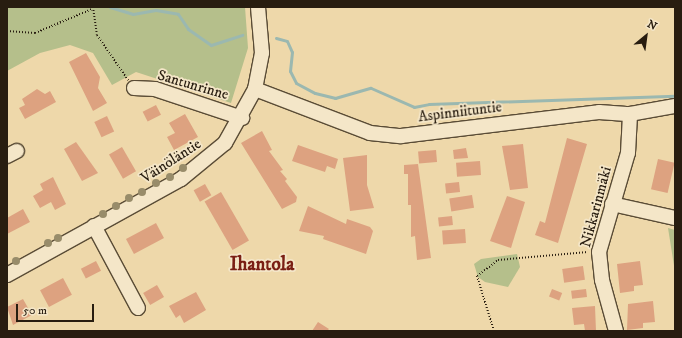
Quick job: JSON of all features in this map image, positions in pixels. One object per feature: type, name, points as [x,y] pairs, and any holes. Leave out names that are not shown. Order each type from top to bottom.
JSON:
[{"type":"street","name":"Väinöläntie","points":[[7,275],[204,162],[225,143],[242,118],[255,89],[262,53],[258,7]]},
{"type":"street","name":"Santunrinne","points":[[134,88],[155,89],[242,118]]},
{"type":"street","name":"Aspinniituntie","points":[[255,89],[370,133],[388,135],[599,112],[630,114],[675,106]]},
{"type":"street","name":"Nikkarinmäki","points":[[616,331],[602,280],[599,252],[628,153],[630,114]]},
{"type":"street","points":[[612,204],[675,218]]},
{"type":"street","points":[[94,226],[138,308]]},
{"type":"path","points":[[7,31],[36,33],[93,8],[97,35],[134,88]]},
{"type":"path","points":[[494,331],[477,276],[498,260],[593,251]]},
{"type":"green space","points":[[7,7],[245,7],[248,48],[231,103],[136,72],[112,85],[93,53],[70,45],[40,53],[7,71]]},
{"type":"green space","points":[[668,228],[675,230],[675,272]]},
{"type":"green space","points":[[517,254],[520,267],[508,287],[485,282],[478,277],[474,264],[481,259]]},
{"type":"building","points":[[86,53],[100,77],[98,88],[107,103],[93,111],[69,62]]},
{"type":"building","points":[[37,89],[45,94],[50,91],[56,102],[25,119],[19,108],[25,105],[22,99]]},
{"type":"building","points":[[156,105],[161,115],[148,122],[143,112]]},
{"type":"building","points":[[185,114],[198,137],[174,150],[167,137],[175,133],[169,123]]},
{"type":"building","points":[[107,116],[114,131],[101,137],[94,122]]},
{"type":"building","points":[[262,131],[272,150],[269,151],[283,170],[280,171],[287,179],[285,181],[297,197],[296,202],[282,209],[241,143]]},
{"type":"building","points":[[567,138],[587,144],[558,243],[535,235],[540,221],[545,223]]},
{"type":"building","points":[[76,142],[98,173],[82,181],[64,149]]},
{"type":"building","points":[[523,144],[528,188],[510,190],[502,146]]},
{"type":"building","points":[[298,145],[338,159],[335,169],[327,166],[325,172],[292,161]]},
{"type":"building","points":[[122,147],[136,171],[123,179],[109,154]]},
{"type":"building","points":[[466,148],[468,158],[454,159],[453,150]]},
{"type":"building","points":[[436,150],[437,162],[419,164],[418,152]]},
{"type":"building","points":[[367,155],[367,185],[374,208],[350,211],[343,158]]},
{"type":"building","points":[[658,159],[675,163],[668,193],[651,189]]},
{"type":"building","points":[[480,161],[481,175],[457,177],[456,163]]},
{"type":"building","points":[[418,164],[431,258],[417,260],[415,236],[411,237],[411,205],[408,205],[408,174],[404,174],[404,165]]},
{"type":"building","points":[[53,177],[66,204],[55,210],[51,202],[40,208],[33,196],[43,190],[40,184]]},
{"type":"building","points":[[459,182],[460,192],[446,193],[445,183]]},
{"type":"building","points":[[205,184],[211,195],[200,202],[194,190]]},
{"type":"building","points":[[221,192],[249,240],[233,250],[205,202]]},
{"type":"building","points":[[472,195],[474,208],[451,211],[449,199]]},
{"type":"building","points":[[507,196],[525,202],[511,248],[490,241]]},
{"type":"building","points":[[308,206],[346,224],[347,219],[370,227],[373,231],[366,254],[323,239],[324,236],[299,231]]},
{"type":"building","points":[[23,209],[30,222],[7,234],[7,218]]},
{"type":"building","points":[[452,216],[453,225],[439,226],[438,217]]},
{"type":"building","points":[[156,223],[164,238],[134,254],[126,239]]},
{"type":"building","points":[[465,229],[466,243],[443,245],[442,231]]},
{"type":"building","points":[[96,261],[101,271],[86,279],[81,269]]},
{"type":"building","points":[[640,261],[643,285],[634,286],[634,291],[620,293],[617,264]]},
{"type":"building","points":[[583,266],[585,280],[564,283],[562,269]]},
{"type":"building","points":[[63,278],[72,295],[49,307],[40,290]]},
{"type":"building","points":[[157,285],[164,297],[150,305],[143,293]]},
{"type":"building","points":[[552,289],[562,293],[559,301],[549,296]]},
{"type":"building","points":[[586,289],[587,297],[572,299],[571,291]]},
{"type":"building","points":[[196,292],[206,310],[184,323],[180,315],[176,318],[169,306]]},
{"type":"building","points":[[23,299],[32,315],[13,325],[7,307]]},
{"type":"building","points":[[653,301],[655,322],[643,323],[643,328],[627,330],[628,304]]},
{"type":"building","points":[[595,306],[596,331],[585,331],[584,324],[574,325],[572,308]]},
{"type":"building","points":[[318,322],[329,329],[327,331],[312,331]]},
{"type":"waterway","points":[[110,7],[133,14],[156,10],[178,14],[188,29],[211,45],[242,35]]},
{"type":"waterway","points":[[276,38],[287,41],[292,52],[290,71],[296,83],[315,93],[335,98],[371,88],[414,107],[429,104],[675,96]]},
{"type":"district","name":"Ihantola","points":[[262,265]]}]
